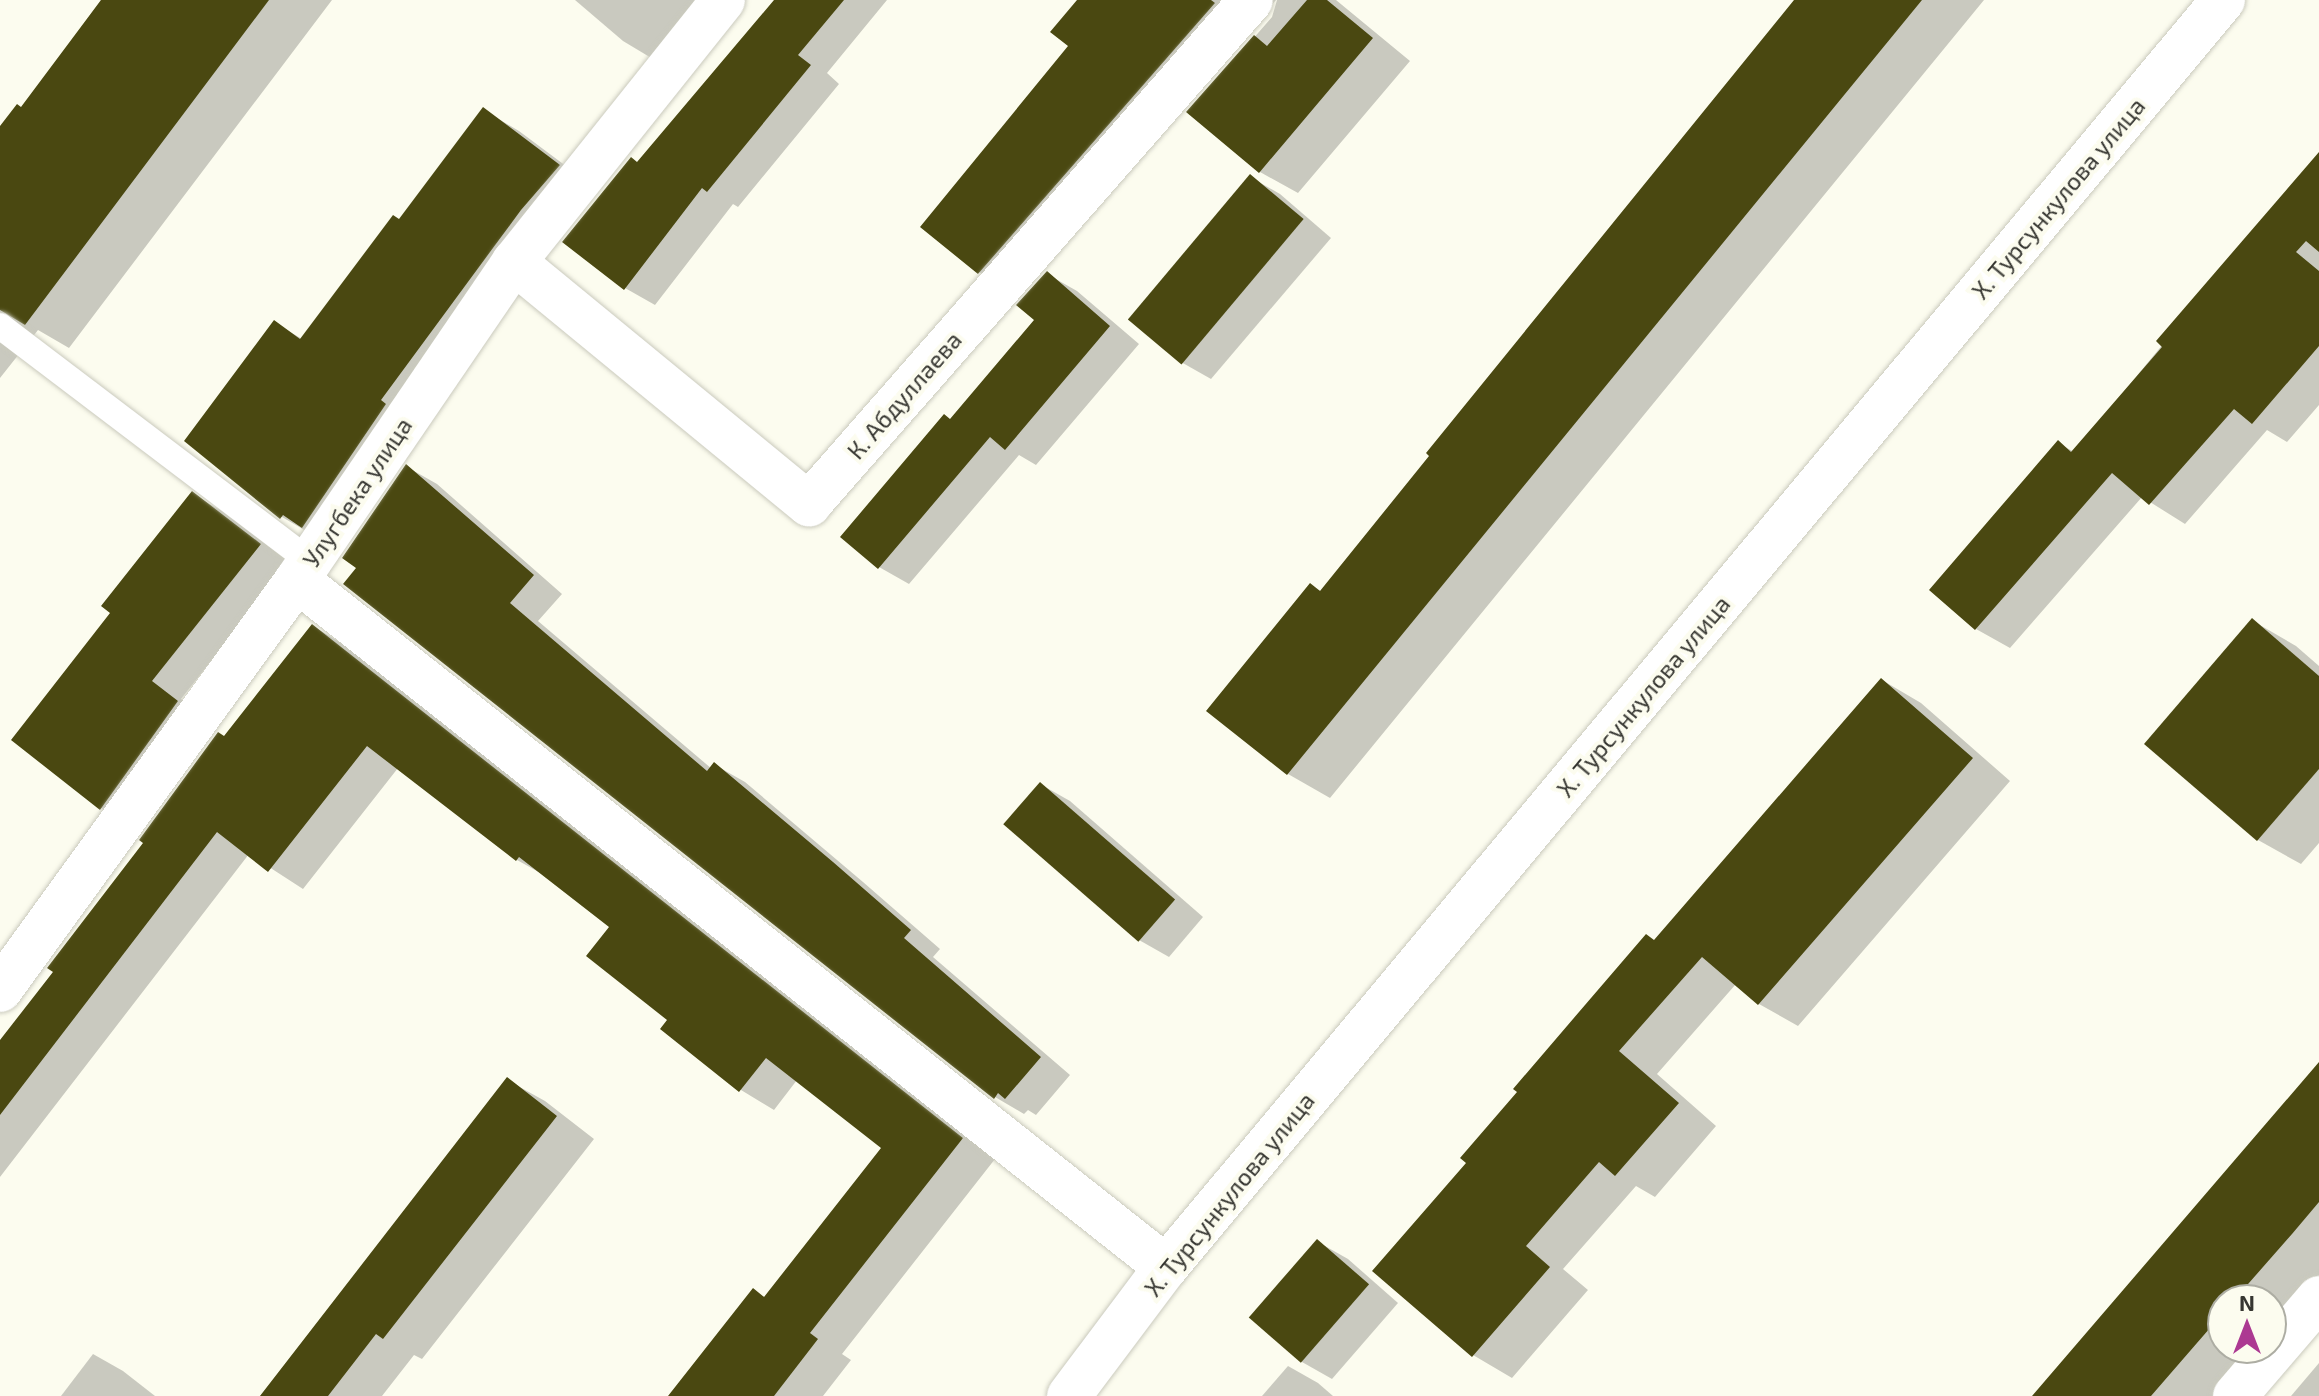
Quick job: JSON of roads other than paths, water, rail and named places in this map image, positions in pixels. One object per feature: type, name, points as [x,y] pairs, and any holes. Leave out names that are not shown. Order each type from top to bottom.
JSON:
[{"type":"street","name":"Улугбека улица","points":[[0,990],[303,571],[514,262],[723,0]]},
{"type":"street","name":"К. Абдуллаева","points":[[514,262],[809,504],[1251,0]]},
{"type":"street","name":"Х. Турсункулова улица","points":[[1073,1395],[1166,1267],[2223,0]]},
{"type":"street","points":[[303,571],[1166,1267]]},
{"type":"street","points":[[2235,1396],[2319,1298]]},
{"type":"lane","points":[[0,326],[303,571]]}]
